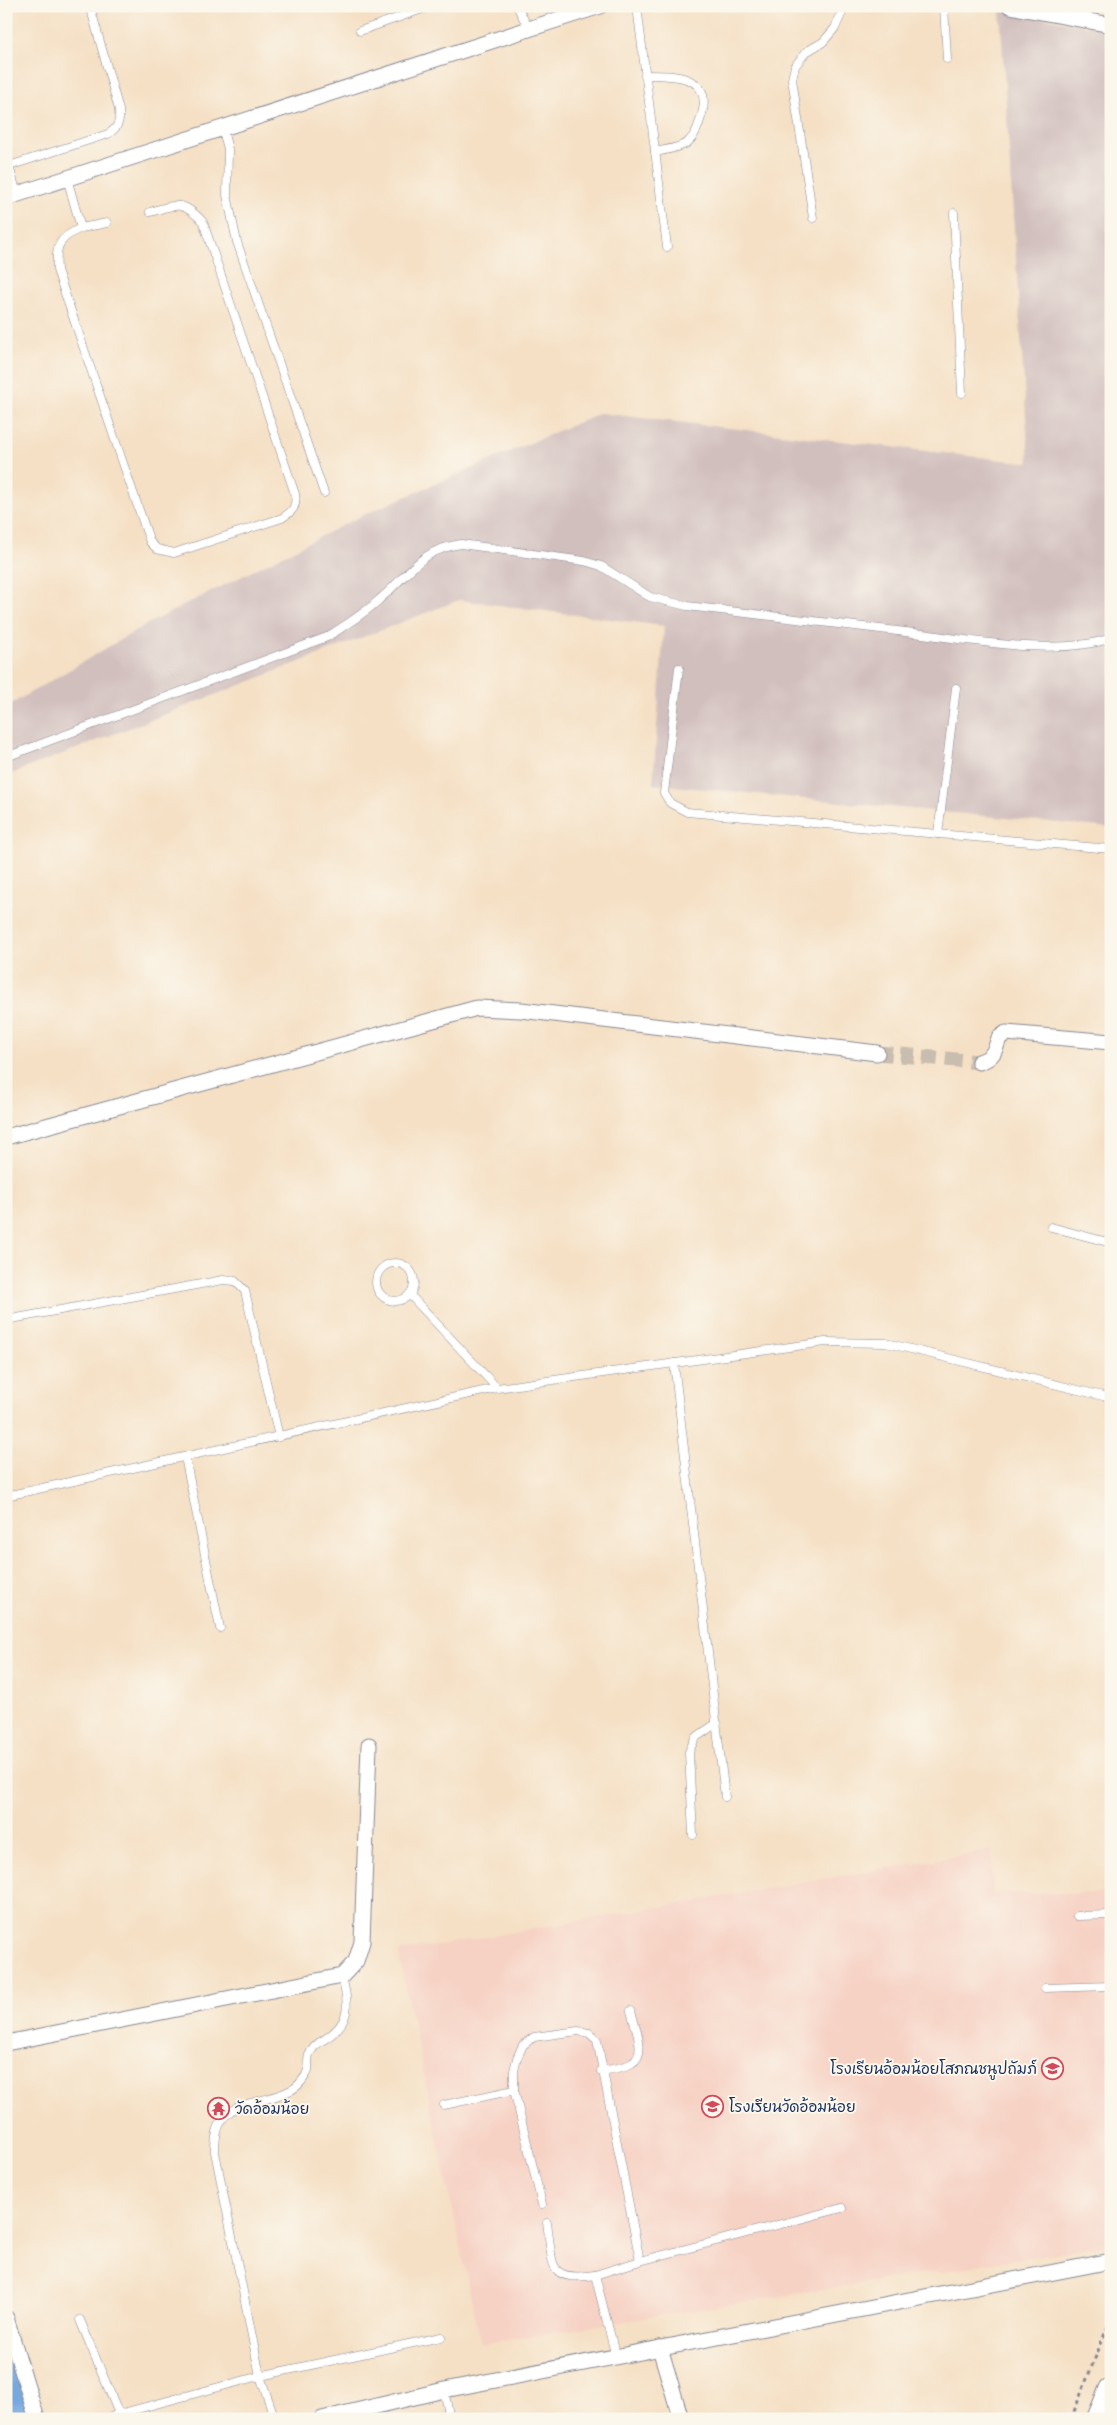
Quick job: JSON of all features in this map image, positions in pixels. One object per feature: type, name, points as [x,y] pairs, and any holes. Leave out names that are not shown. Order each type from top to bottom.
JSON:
[{"type":"main road","points":[[1100,2419],[1111,2390]]},
{"type":"main road","points":[[1108,2419],[1111,2404]]},
{"type":"street","points":[[12,196],[600,6]]},
{"type":"street","points":[[1010,6],[1082,13],[1111,25]]},
{"type":"street","points":[[6,1137],[477,1008],[521,1010],[877,1053]]},
{"type":"street","points":[[979,1062],[990,1059],[999,1038],[1006,1033],[1111,1042]]},
{"type":"street","points":[[6,2043],[342,1976],[356,1961],[362,1942],[369,1745]]},
{"type":"street","points":[[322,2419],[444,2390],[1111,2261]]},
{"type":"street","points":[[6,2318],[37,2419]]},
{"type":"street","points":[[660,2348],[681,2419]]},
{"type":"lane","points":[[12,196],[8,166],[108,134],[116,130],[120,121],[119,110],[90,6]]},
{"type":"lane","points":[[360,31],[431,6]]},
{"type":"lane","points":[[516,6],[529,29]]},
{"type":"lane","points":[[637,6],[667,247]]},
{"type":"lane","points":[[813,218],[792,79],[795,66],[806,52],[823,42],[834,28],[845,6]]},
{"type":"lane","points":[[944,6],[947,58]]},
{"type":"lane","points":[[645,75],[680,76],[695,83],[703,94],[703,109],[697,130],[688,142],[655,152]]},
{"type":"lane","points":[[222,127],[228,149],[228,195],[237,242],[324,493]]},
{"type":"lane","points":[[67,178],[81,228]]},
{"type":"lane","points":[[107,223],[81,228],[64,236],[58,245],[58,270],[150,542],[157,549],[174,553],[282,518],[293,511],[296,504],[295,494],[203,222],[187,206],[177,204],[150,212]]},
{"type":"lane","points":[[954,213],[962,393]]},
{"type":"lane","points":[[6,757],[327,637],[362,615],[426,556],[442,547],[461,544],[584,561],[601,566],[650,597],[687,606],[998,643],[1056,646],[1091,644],[1111,638]]},
{"type":"lane","points":[[679,668],[664,793],[670,803],[687,812],[1111,849]]},
{"type":"lane","points":[[938,834],[956,688]]},
{"type":"lane","points":[[1051,1227],[1111,1243]]},
{"type":"lane","points":[[393,1262],[407,1267],[414,1280],[410,1295],[396,1302],[382,1297],[375,1284],[379,1269],[393,1262]]},
{"type":"lane","points":[[6,1320],[223,1280],[235,1282],[245,1291],[279,1437]]},
{"type":"lane","points":[[410,1295],[497,1388]]},
{"type":"lane","points":[[6,1496],[497,1388],[825,1342],[886,1343],[1111,1398]]},
{"type":"lane","points":[[674,1363],[725,1797]]},
{"type":"lane","points":[[185,1458],[220,1628]]},
{"type":"lane","points":[[693,1835],[689,1752],[695,1738],[717,1723]]},
{"type":"lane","points":[[1077,1916],[1111,1915]]},
{"type":"lane","points":[[275,2419],[260,2376],[215,2152],[215,2134],[227,2114],[241,2105],[292,2090],[302,2081],[308,2071],[309,2055],[318,2043],[332,2034],[344,2020],[348,2006],[342,1976]]},
{"type":"lane","points":[[1045,1988],[1111,1986]]},
{"type":"lane","points":[[601,2071],[632,2064],[638,2058],[639,2045],[631,2011]]},
{"type":"lane","points":[[542,2204],[514,2090],[514,2072],[517,2058],[523,2045],[534,2036],[578,2031],[589,2033],[597,2040],[601,2071],[640,2261]]},
{"type":"lane","points":[[444,2105],[514,2090]]},
{"type":"lane","points":[[546,2222],[555,2269],[561,2275],[574,2278],[596,2275],[640,2261],[842,2208]]},
{"type":"lane","points":[[596,2275],[616,2357]]},
{"type":"lane","points":[[80,2320],[119,2414]]},
{"type":"lane","points":[[106,2419],[260,2376],[442,2337]]},
{"type":"lane","points":[[444,2390],[450,2419]]},
{"type":"path","points":[[1071,2419],[1111,2318]]},
{"type":"shaded area","points":[[1000,10],[1111,30],[1111,828],[653,784],[664,626],[459,600],[6,776],[6,707],[149,623],[363,515],[600,413],[1029,463]]},
{"type":"shaded area","name":"โรงเรียนวัดอ้อมน้อย","points":[[992,1850],[994,1974],[993,1893],[1111,1893],[1111,2244],[481,2344],[398,1952]]},
{"type":"waterway","points":[[6,2358],[25,2419]]},
{"type":"tunnel","points":[[877,1053],[979,1062]]},
{"type":"place","name":"โรงเรียนอ้อมน้อยโสภณชนูปถัมภ์","points":[[1053,2069]]},
{"type":"place","name":"โรงเรียนวัดอ้อมน้อย","points":[[713,2107]]},
{"type":"place","name":"วัดอ้อมน้อย","points":[[219,2109]]}]
